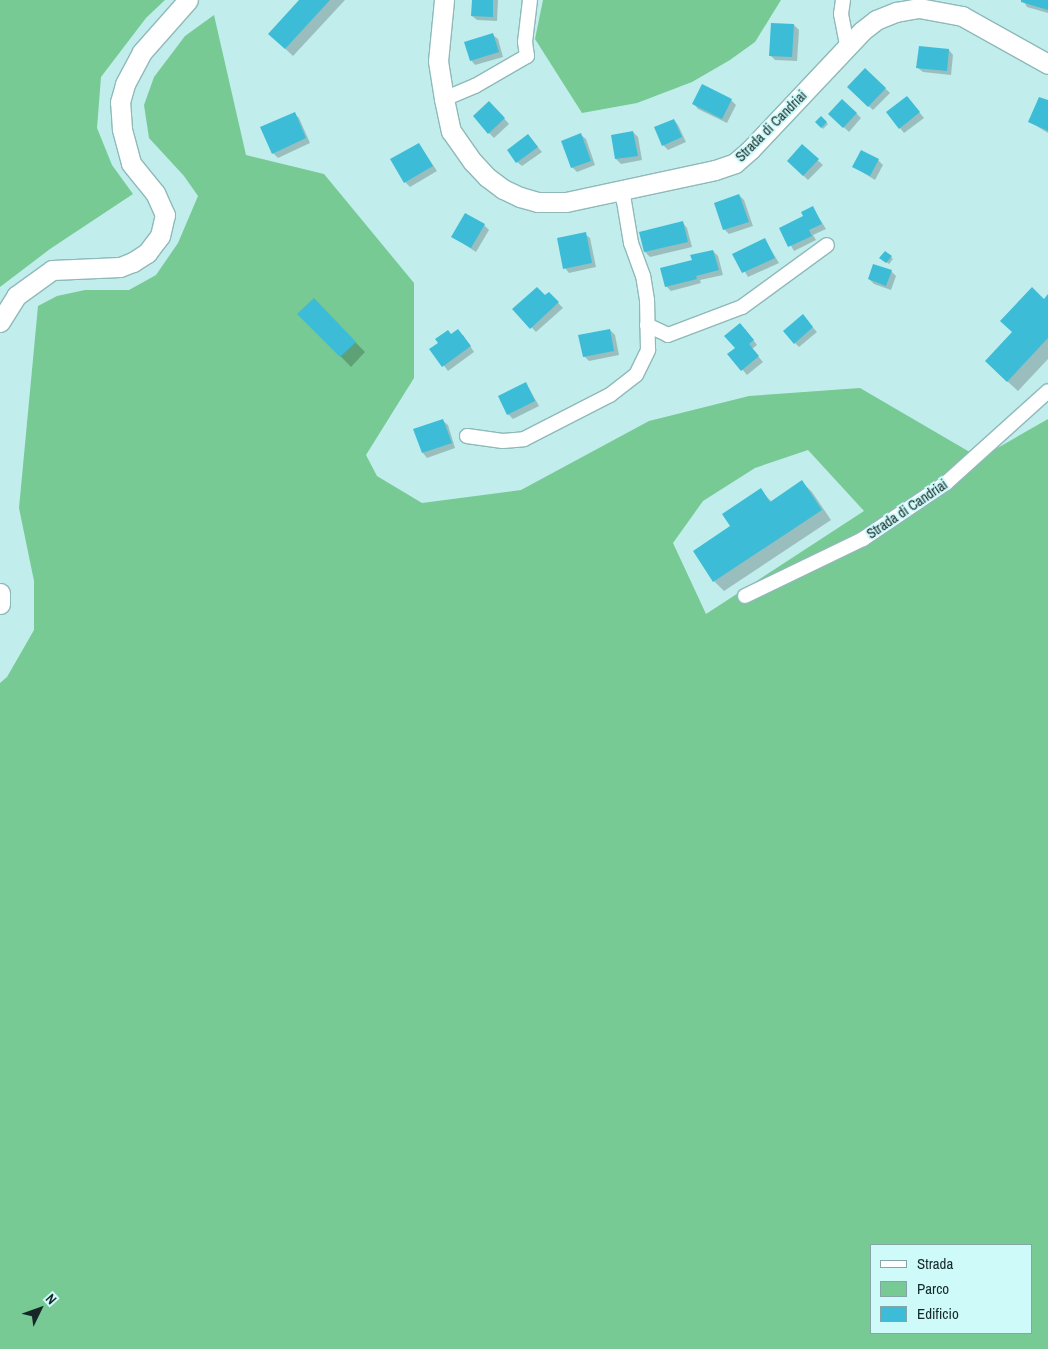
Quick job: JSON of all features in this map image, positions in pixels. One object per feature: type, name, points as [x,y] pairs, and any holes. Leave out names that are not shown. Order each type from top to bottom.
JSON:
[{"type":"main road","points":[[0,322],[16,296],[52,270],[120,267],[133,262],[146,253],[160,236],[165,215],[155,193],[131,163],[122,129],[120,102],[125,84],[142,52],[188,0]]},
{"type":"main road","name":"Strada di Candriai","points":[[444,0],[438,61],[451,131],[473,162],[503,189],[537,202],[566,202],[715,170],[735,163],[750,150],[847,45],[876,20],[896,12],[919,8],[962,16],[1048,64]]},
{"type":"main road","points":[[0,593],[0,604]]},
{"type":"street","points":[[444,99],[475,86],[527,56],[525,42],[530,0]]},
{"type":"street","points":[[843,0],[841,14],[847,45]]},
{"type":"street","points":[[467,436],[503,441],[524,438],[610,395],[636,375],[648,350],[647,300],[643,276],[631,243],[624,201],[619,191]]},
{"type":"street","points":[[647,325],[668,335],[742,307],[827,246]]},
{"type":"street","name":"Strada di Candriai","points":[[745,596],[863,538],[939,488],[1048,391]]},
{"type":"green space","points":[[0,0],[165,0],[146,18],[101,77],[97,128],[112,165],[133,194],[50,249],[0,287]]},
{"type":"green space","points":[[543,0],[781,0],[755,42],[730,60],[692,82],[637,103],[582,113],[535,39]]},
{"type":"green space","points":[[214,15],[246,155],[324,174],[414,283],[414,378],[366,455],[377,476],[422,503],[521,490],[649,421],[749,396],[860,388],[980,458],[1048,419],[1048,1349],[0,1349],[0,683],[7,677],[34,630],[34,581],[19,508],[38,306],[57,296],[85,290],[129,290],[156,275],[178,243],[198,196],[184,176],[149,138],[144,105],[154,77],[185,36]],"holes":[[[808,450],[864,511],[706,614],[673,543],[703,501],[755,468]]]},
{"type":"building","points":[[299,0],[330,0],[285,49],[268,34]]},
{"type":"building","points":[[472,0],[493,0],[493,17],[471,16]]},
{"type":"building","points":[[1021,0],[1048,0],[1048,10],[1021,2]]},
{"type":"building","points":[[771,23],[794,24],[792,57],[769,56]]},
{"type":"building","points":[[493,33],[499,52],[470,61],[464,42]]},
{"type":"building","points":[[919,46],[949,49],[947,71],[916,68]]},
{"type":"building","points":[[865,68],[886,88],[868,107],[847,87]]},
{"type":"building","points":[[702,84],[732,99],[722,119],[692,104]]},
{"type":"building","points":[[907,96],[920,112],[899,129],[886,112]]},
{"type":"building","points":[[1039,97],[1048,100],[1048,131],[1028,122]]},
{"type":"building","points":[[842,99],[857,113],[843,128],[828,114]]},
{"type":"building","points":[[489,101],[505,118],[488,134],[473,116]]},
{"type":"building","points":[[295,112],[306,138],[272,154],[260,127]]},
{"type":"building","points":[[821,116],[827,122],[821,128],[815,122]]},
{"type":"building","points":[[674,119],[682,137],[662,146],[654,127]]},
{"type":"building","points":[[633,131],[638,156],[615,159],[611,135]]},
{"type":"building","points":[[581,133],[591,161],[571,168],[561,141]]},
{"type":"building","points":[[528,134],[538,147],[516,163],[507,150]]},
{"type":"building","points":[[419,143],[433,166],[404,183],[390,159]]},
{"type":"building","points":[[802,144],[819,159],[803,176],[787,161]]},
{"type":"building","points":[[861,150],[879,159],[870,176],[852,167]]},
{"type":"building","points":[[739,194],[749,222],[723,230],[714,203]]},
{"type":"building","points":[[813,206],[822,224],[809,230],[812,236],[788,247],[779,228],[803,216],[801,212]]},
{"type":"building","points":[[465,213],[485,224],[471,248],[451,237]]},
{"type":"building","points":[[683,221],[688,242],[644,252],[639,232]]},
{"type":"building","points":[[586,232],[592,263],[563,269],[557,238]]},
{"type":"building","points":[[765,238],[775,258],[742,273],[732,254]]},
{"type":"building","points":[[713,250],[719,270],[696,276],[697,279],[665,287],[660,268],[692,260],[690,255]]},
{"type":"building","points":[[885,251],[892,256],[886,263],[879,258]]},
{"type":"building","points":[[873,264],[892,270],[886,286],[868,279]]},
{"type":"building","points":[[537,287],[545,295],[549,292],[559,302],[530,329],[512,309]]},
{"type":"building","points":[[1032,287],[1044,299],[1048,294],[1048,338],[1007,382],[985,361],[1012,332],[1000,321]]},
{"type":"building","points":[[314,298],[356,342],[340,357],[297,314]]},
{"type":"building","points":[[803,314],[813,327],[794,344],[783,331]]},
{"type":"building","points":[[740,323],[754,340],[749,344],[759,356],[741,371],[727,354],[735,348],[724,336]]},
{"type":"building","points":[[458,329],[471,346],[442,367],[429,349],[438,343],[435,339],[448,330],[451,334]]},
{"type":"building","points":[[610,329],[614,351],[583,357],[578,335]]},
{"type":"building","points":[[526,382],[535,401],[507,415],[498,396]]},
{"type":"building","points":[[443,419],[452,443],[422,453],[413,429]]},
{"type":"building","points":[[802,480],[822,510],[713,582],[693,551],[730,526],[722,514],[761,488],[770,502]]}]
